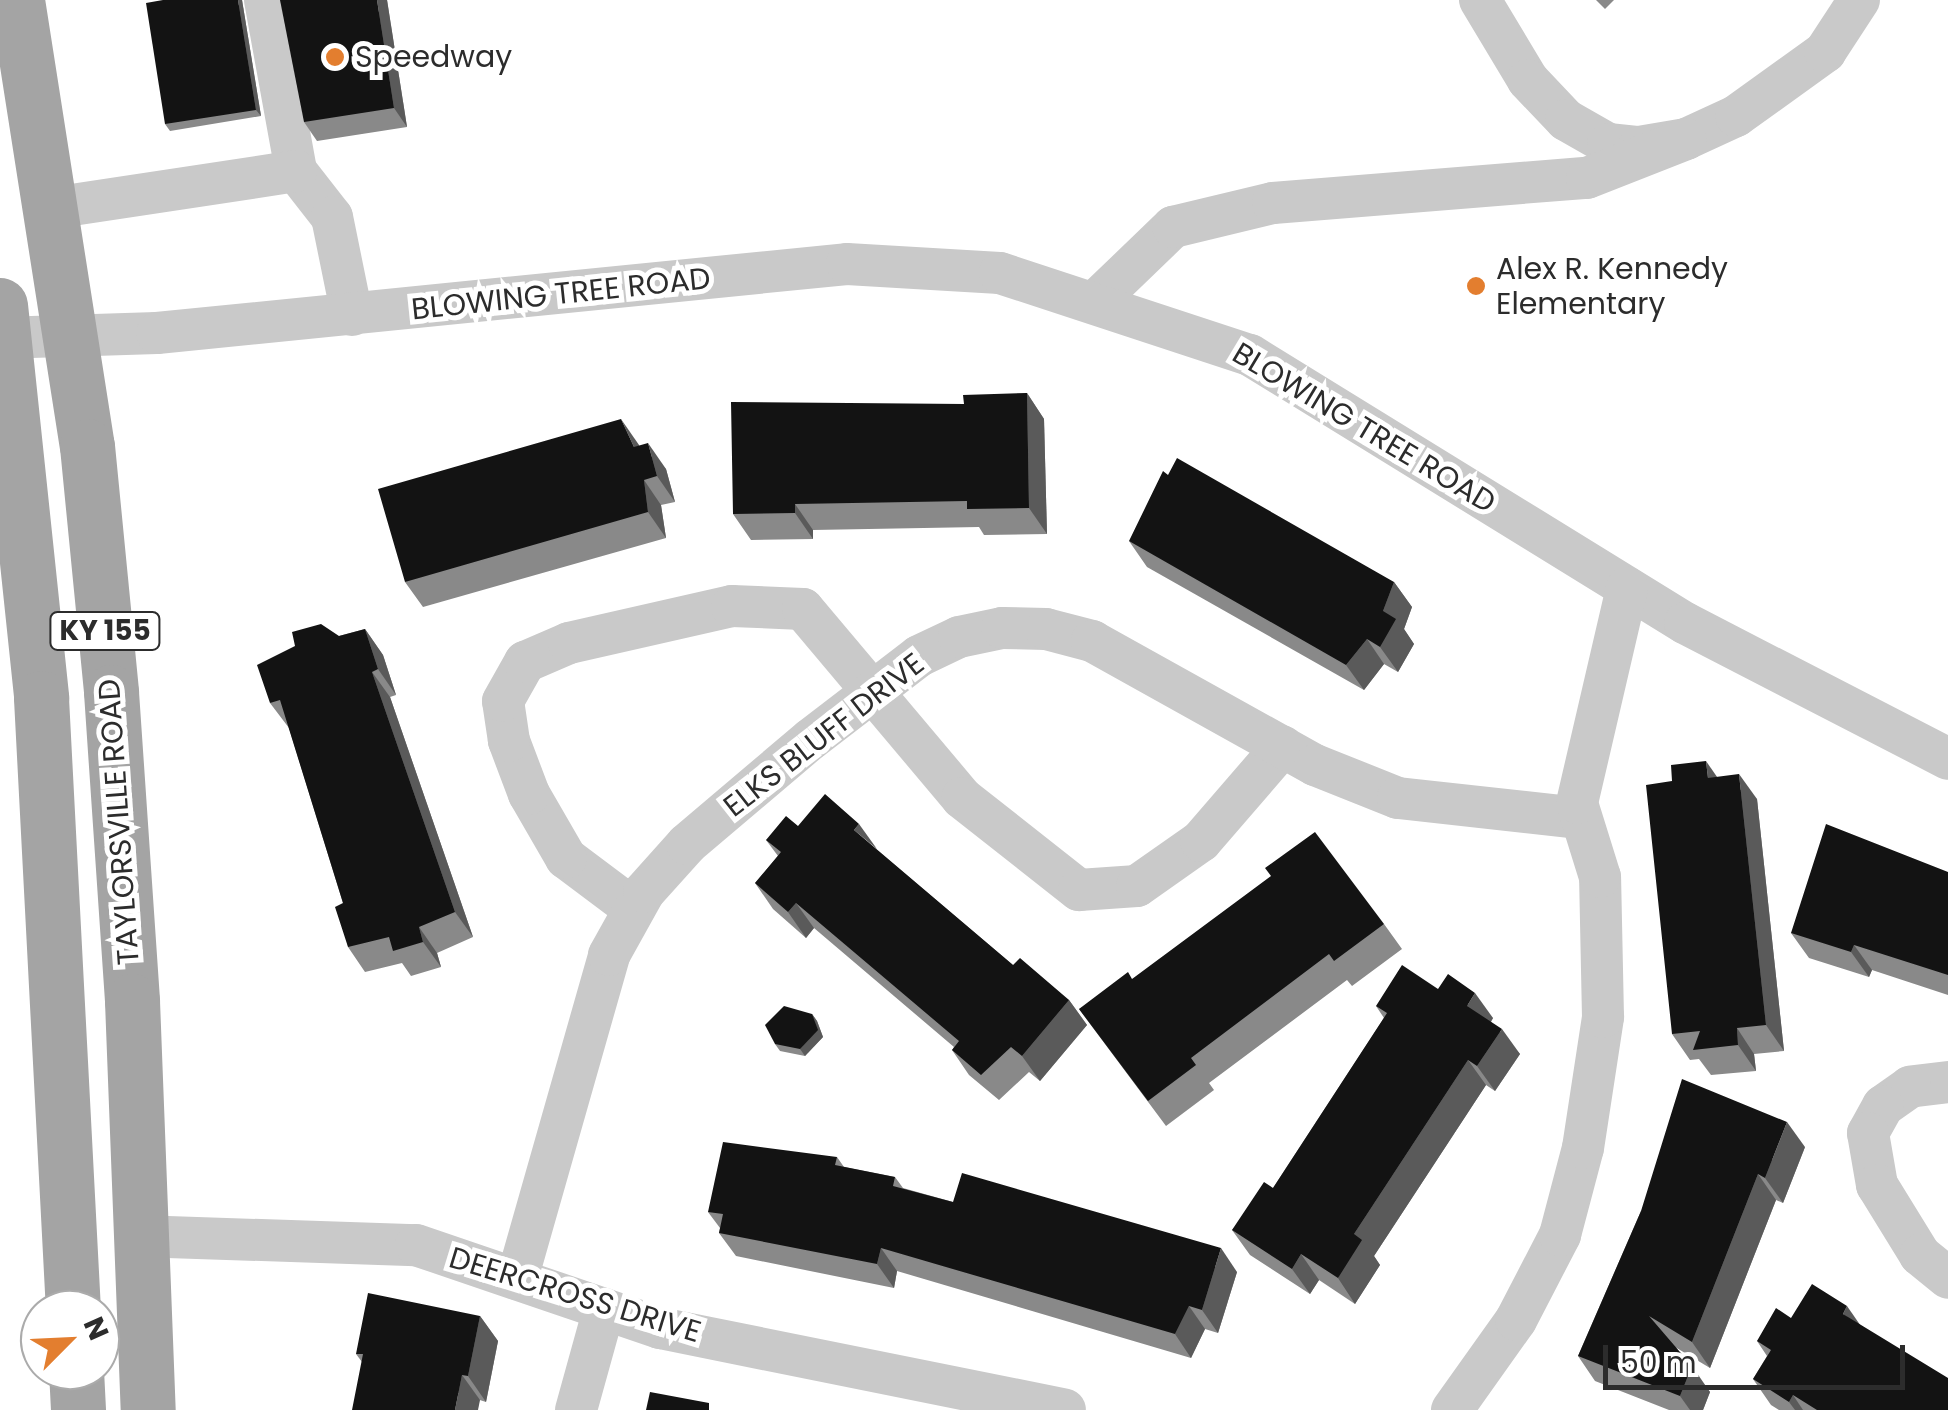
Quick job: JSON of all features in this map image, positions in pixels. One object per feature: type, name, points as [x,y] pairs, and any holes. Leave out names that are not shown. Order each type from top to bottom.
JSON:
[{"type":"main road","name":"TAYLORSVILLE ROAD","points":[[18,0],[71,340],[111,692],[132,1002],[138,1236],[148,1410]]},
{"type":"main road","name":"KY 155","points":[[2,327],[41,698],[72,1290]]},
{"type":"street","points":[[264,0],[296,171],[332,217],[352,315]]},
{"type":"street","points":[[1480,0],[1528,80],[1585,133],[1639,147],[1686,139]]},
{"type":"street","points":[[1094,303],[1173,227],[1273,202],[1587,178],[1686,139],[1736,116],[1825,52],[1860,0]]},
{"type":"street","points":[[52,208],[296,171]]},
{"type":"street","name":"BLOWING TREE ROAD","points":[[2,327],[71,340],[847,264],[1000,273],[1250,355],[1627,588],[1948,760]]},
{"type":"street","points":[[1466,1405],[1560,1235],[1584,1148],[1602,1018],[1602,947],[1600,877],[1578,818],[1627,588]]},
{"type":"street","points":[[634,909],[566,858],[528,794],[508,741],[503,700],[525,662],[569,643],[767,603],[803,609],[962,798],[1079,890],[1137,886],[1201,841],[1282,746]]},
{"type":"street","name":"ELKS BLUFF DRIVE","points":[[517,1279],[609,955],[634,909],[687,844],[918,656],[959,637],[1002,628],[1046,629],[1092,641],[1282,746],[1398,798],[1578,818]]},
{"type":"street","points":[[1948,1082],[1910,1087],[1883,1106],[1868,1134],[1878,1185],[1920,1255],[1948,1278]]},
{"type":"street","name":"DEERCROSS DRIVE","points":[[138,1236],[416,1245],[660,1328],[1065,1410]]},
{"type":"street","points":[[576,1410],[604,1308]]},
{"type":"building","points":[[238,0],[256,110],[165,124],[146,3]]},
{"type":"building","points":[[280,0],[377,0],[394,108],[304,122]]},
{"type":"building","points":[[1027,393],[1029,508],[967,509],[967,501],[795,504],[795,513],[733,514],[731,402],[964,404],[963,395]]},
{"type":"building","points":[[621,419],[634,447],[648,443],[657,476],[644,480],[648,512],[405,582],[378,489]]},
{"type":"building","points":[[1177,458],[1394,582],[1383,611],[1396,619],[1380,647],[1367,639],[1346,665],[1129,541],[1163,471],[1168,475]]},
{"type":"building","points":[[321,624],[339,636],[365,629],[378,669],[372,672],[455,912],[419,927],[423,942],[393,951],[389,937],[348,947],[335,907],[343,903],[280,700],[270,703],[257,665],[295,646],[292,632]]},
{"type":"building","points":[[1706,761],[1708,778],[1739,774],[1766,1025],[1737,1028],[1738,1045],[1693,1050],[1700,1031],[1672,1034],[1646,785],[1672,781],[1671,765]]},
{"type":"building","points":[[825,794],[859,824],[854,830],[1013,965],[1020,958],[1069,1000],[1022,1056],[1011,1047],[981,1075],[952,1050],[959,1041],[796,903],[788,912],[755,883],[781,852],[766,840],[786,816],[798,826]]},
{"type":"building","points":[[1826,824],[1948,872],[1948,975],[1854,945],[1851,952],[1791,933]]},
{"type":"building","points":[[1315,832],[1384,924],[1334,961],[1329,954],[1191,1058],[1196,1065],[1148,1101],[1079,1009],[1128,972],[1132,979],[1271,876],[1265,868]]},
{"type":"building","points":[[1402,965],[1438,989],[1448,974],[1475,993],[1467,1006],[1502,1029],[1477,1066],[1468,1060],[1354,1234],[1362,1240],[1338,1278],[1301,1254],[1292,1269],[1232,1230],[1264,1182],[1273,1188],[1387,1013],[1376,1006]]},
{"type":"building","points":[[784,1006],[812,1014],[818,1030],[800,1049],[775,1044],[765,1025]]},
{"type":"building","points":[[1682,1079],[1787,1122],[1765,1178],[1758,1174],[1692,1342],[1649,1316],[1692,1366],[1680,1396],[1578,1356],[1641,1211]]},
{"type":"building","points":[[723,1142],[837,1157],[835,1165],[895,1177],[893,1186],[953,1202],[962,1173],[1221,1248],[1202,1310],[1189,1306],[1175,1334],[881,1248],[877,1264],[719,1233],[723,1214],[708,1212]]},
{"type":"building","points":[[1812,1284],[1847,1306],[1843,1314],[1948,1378],[1948,1410],[1817,1410],[1793,1395],[1789,1402],[1753,1379],[1771,1350],[1757,1341],[1776,1308],[1791,1318]]},
{"type":"building","points":[[368,1293],[480,1316],[468,1376],[462,1375],[455,1410],[352,1410],[363,1354],[356,1354]]},
{"type":"building","points":[[650,1392],[709,1403],[709,1410],[646,1410]]},
{"type":"place","name":"Speedway","points":[[335,57]]},
{"type":"place","name":"Alex R. Kennedy Elementary","points":[[1476,286]]}]
